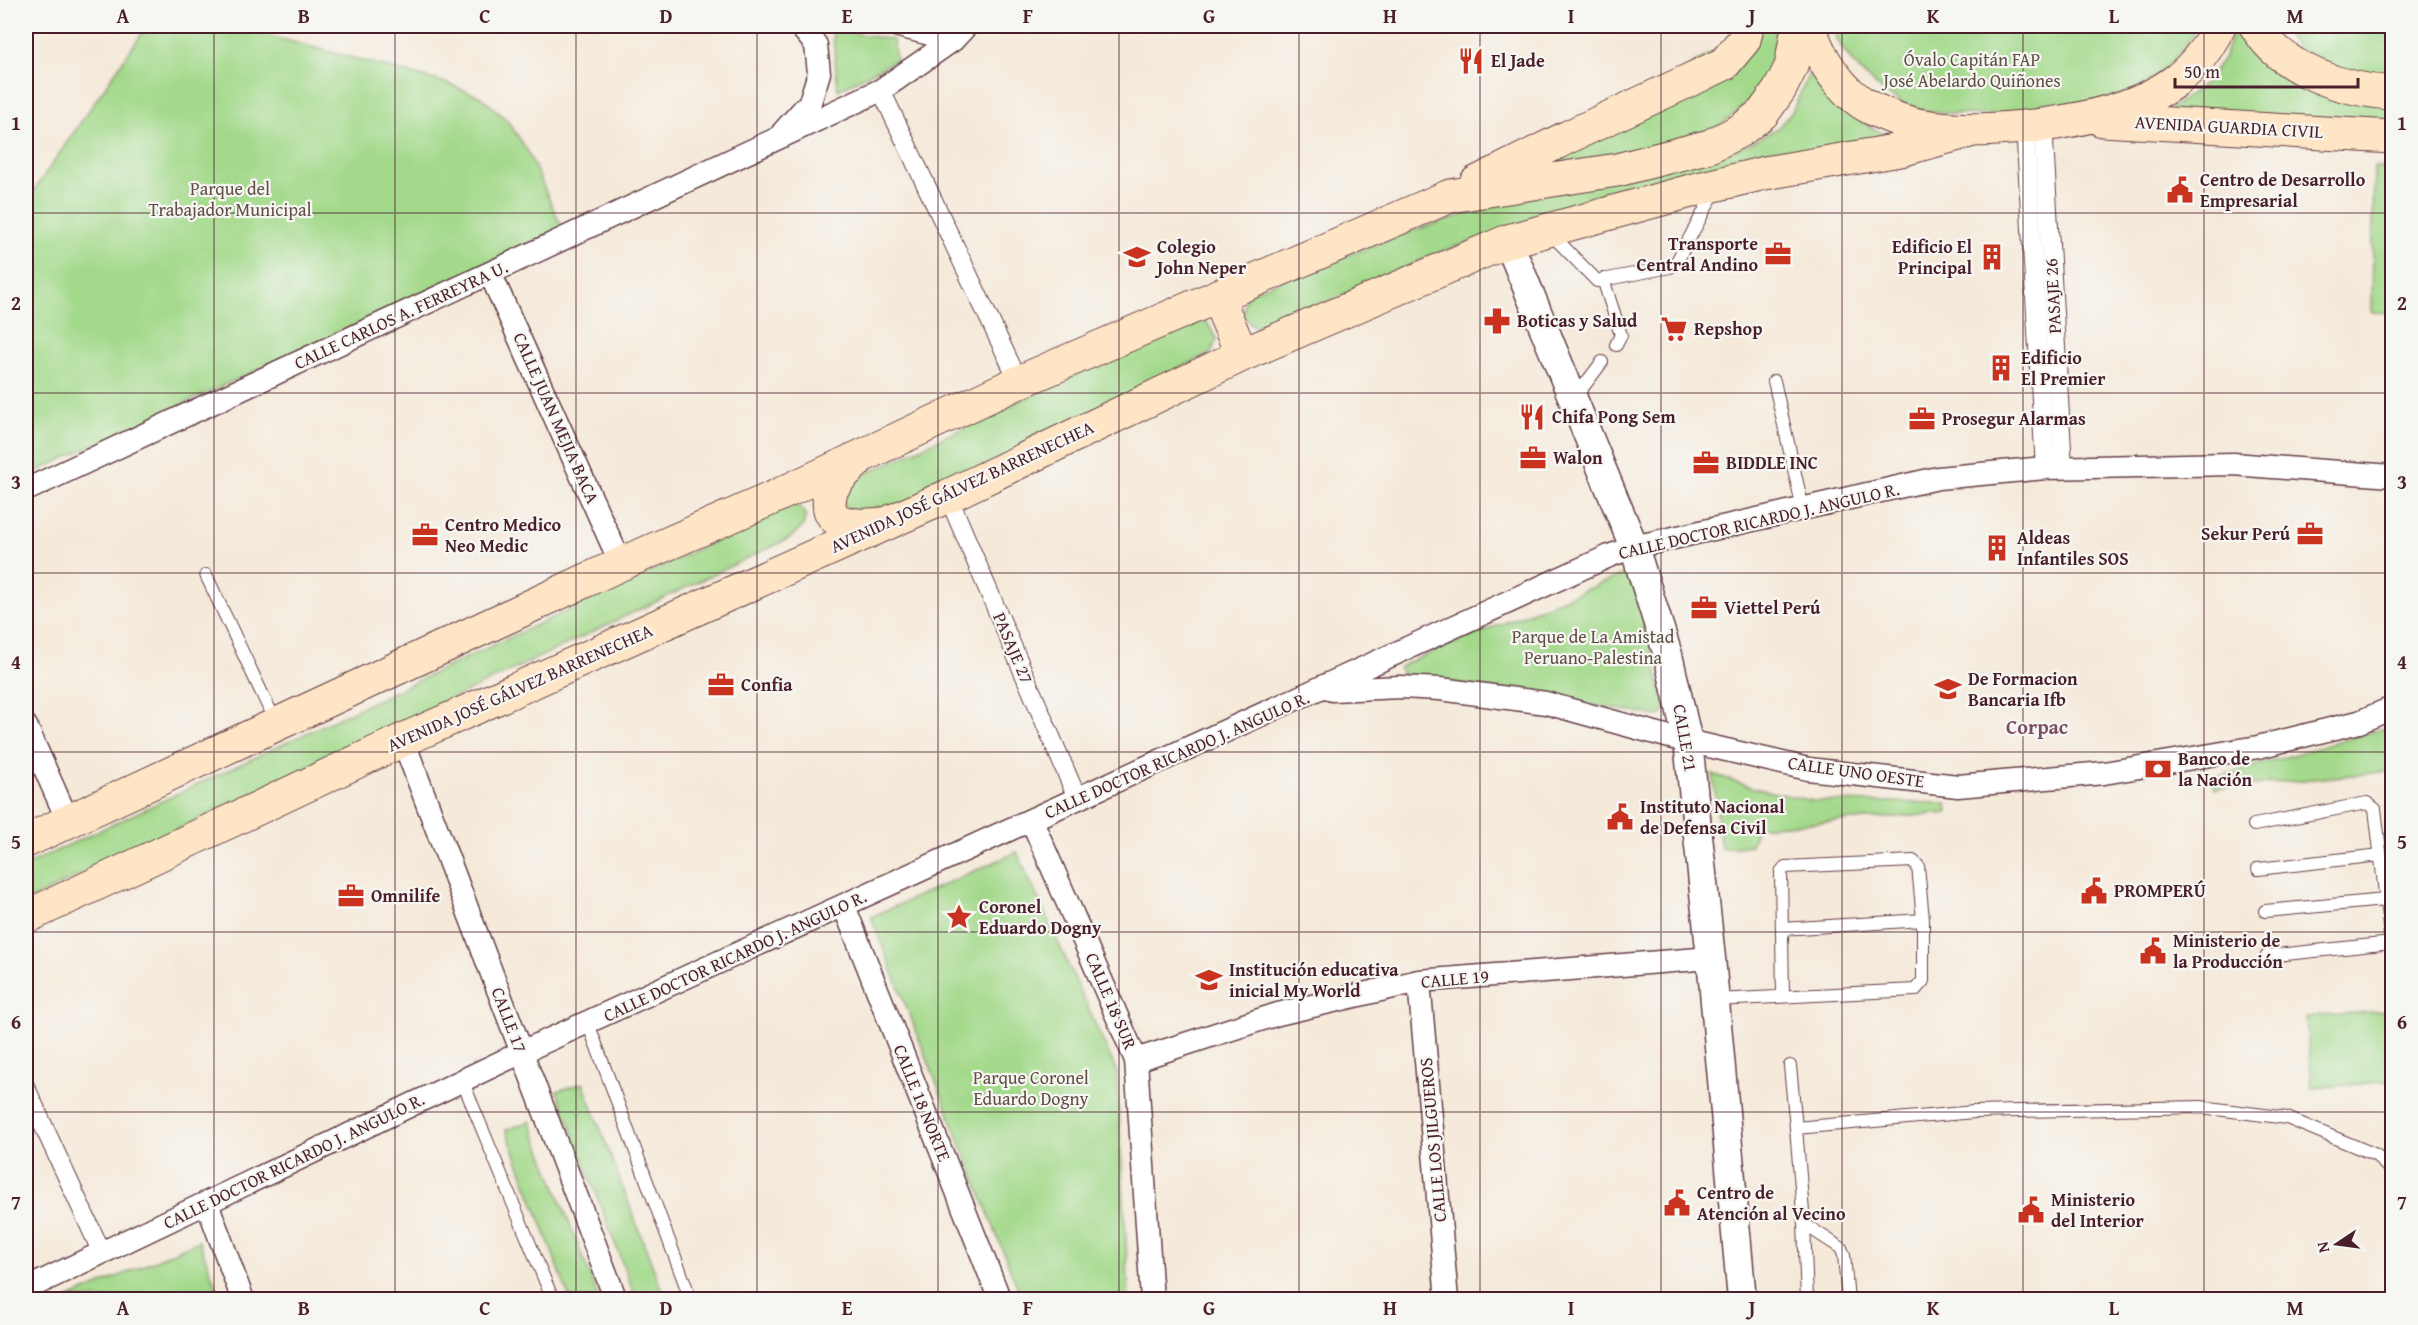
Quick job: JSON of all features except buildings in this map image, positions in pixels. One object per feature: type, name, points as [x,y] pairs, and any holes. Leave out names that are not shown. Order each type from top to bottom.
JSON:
[{"type":"main road","points":[[26,841],[621,564],[768,500],[1019,381],[1450,196],[1568,137],[1724,64],[1744,40],[1746,31],[1744,26]]},
{"type":"main road","points":[[1450,196],[1617,170],[1710,146],[1741,130],[1769,105],[1791,67],[1798,26]]},
{"type":"main road","points":[[1809,26],[1826,64],[1847,89],[1868,107],[1931,128],[1973,130],[2044,124],[2131,104],[2173,83],[2190,70],[2209,46],[2219,26]]},
{"type":"main road","points":[[2256,26],[2280,54],[2316,75],[2353,88],[2392,93]]},
{"type":"main road","name":"AVENIDA GUARDIA CIVIL","points":[[2044,124],[2103,120],[2392,137]]},
{"type":"main road","name":"AVENIDA JOSÉ GÁLVEZ BARRENECHEA","points":[[26,917],[403,740],[948,496],[1242,355],[1508,241],[1719,184],[1929,143],[1973,130]]},
{"type":"main road","points":[[1217,296],[1242,355]]},
{"type":"main road","points":[[863,454],[837,482],[830,496],[830,510],[837,519],[848,526],[888,523]]},
{"type":"main road","points":[[768,500],[798,501],[807,506],[812,515],[812,536],[789,568]]},
{"type":"street","name":"CALLE CARLOS A. FERREYRA U.","points":[[776,139],[810,102],[819,73],[816,45],[800,26]]},
{"type":"street","points":[[899,26],[959,33]]},
{"type":"street","name":"CALLE CARLOS A. FERREYRA U.","points":[[26,490],[881,90],[959,33]]},
{"type":"street","points":[[881,90],[1019,381]]},
{"type":"street","name":"PASAJE 26","points":[[2044,124],[2054,467]]},
{"type":"street","name":"CALLE 21","points":[[1508,241],[1634,547],[1668,655],[1688,742],[1715,999],[1742,1299]]},
{"type":"street","name":"CALLE JUAN MEJIA BACA","points":[[490,273],[621,564]]},
{"type":"street","name":"CALLE DOCTOR RICARDO J. ANGULO R.","points":[[26,1289],[522,1052],[1319,691],[1609,556],[1634,547],[1938,478],[2054,467],[2233,464],[2392,476]]},
{"type":"street","name":"PASAJE 27","points":[[948,496],[1078,800]]},
{"type":"street","name":"CALLE UNO OESTE","points":[[1319,691],[1410,687],[1534,702],[1688,742],[1808,769],[1958,786],[2104,773],[2258,747],[2359,722],[2392,708]]},
{"type":"street","points":[[26,726],[68,821]]},
{"type":"street","name":"CALLE 17","points":[[403,740],[616,1299]]},
{"type":"street","name":"CALLE 18 SUR","points":[[1032,821],[1137,1060],[1152,1299]]},
{"type":"street","name":"CALLE 18 NORTE","points":[[844,906],[1000,1299]]},
{"type":"street","name":"CALLE 19","points":[[1137,1060],[1278,1014],[1419,981],[1711,958]]},
{"type":"street","name":"CALLE LOS JILGUEROS","points":[[1419,981],[1447,1299]]},
{"type":"street","points":[[26,1088],[102,1253]]},
{"type":"street","points":[[207,1203],[243,1299]]},
{"type":"lane","points":[[1547,230],[1594,279],[1674,266],[1719,184]]},
{"type":"lane","points":[[1603,279],[1621,335],[1616,345]]},
{"type":"lane","points":[[1573,399],[1602,362]]},
{"type":"lane","points":[[1774,381],[1803,509]]},
{"type":"lane","points":[[206,575],[276,724]]},
{"type":"lane","points":[[2254,825],[2367,803],[2375,809],[2392,943],[2267,956]]},
{"type":"lane","points":[[2258,869],[2380,855]]},
{"type":"lane","points":[[1715,999],[1783,996],[1915,990],[1923,981],[1923,920],[1918,866],[1913,861],[1785,867],[1781,872],[1783,996]]},
{"type":"lane","points":[[2265,910],[2385,900]]},
{"type":"lane","points":[[1782,929],[1923,920]]},
{"type":"lane","points":[[588,1023],[691,1299]]},
{"type":"lane","points":[[1790,1066],[1804,1224],[1807,1299]]},
{"type":"lane","points":[[462,1080],[553,1299]]},
{"type":"lane","points":[[1796,1128],[1974,1112],[2201,1107],[2287,1118],[2376,1155],[2392,1172]]},
{"type":"lane","points":[[1804,1224],[1841,1248],[1844,1255],[1848,1299]]},
{"type":"green space","name":"Parque del Trabajador Municipal","points":[[147,26],[233,26],[446,83],[481,97],[507,120],[527,150],[563,230],[26,476],[26,202]]},
{"type":"green space","points":[[1754,26],[1782,26],[1780,42],[1770,71],[1758,91],[1736,113],[1715,129],[1627,154],[1531,167]]},
{"type":"green space","name":"Óvalo Capitán FAP José Abelardo Quiñones","points":[[1831,26],[2197,26],[2188,42],[2169,65],[2146,83],[2125,93],[2097,102],[2063,108],[1991,115],[1927,111],[1893,98],[1871,81],[1852,61],[1843,50]]},
{"type":"green space","points":[[2235,26],[2238,26],[2312,87],[2392,103],[2392,124],[2165,113],[2204,84],[2224,57]]},
{"type":"green space","points":[[2280,26],[2392,26],[2392,81],[2360,80],[2298,49]]},
{"type":"green space","points":[[832,29],[893,40],[896,60],[838,90]]},
{"type":"green space","points":[[1812,67],[1844,108],[1862,122],[1888,136],[1574,209],[1442,251],[1277,324],[1266,331],[1248,322],[1245,318],[1244,308],[1248,293],[1409,232],[1499,204],[1706,159],[1753,142],[1778,128],[1793,110]]},
{"type":"green space","points":[[2374,167],[2392,169],[2392,313],[2372,312]]},
{"type":"green space","points":[[1191,320],[1206,321],[1217,339],[1211,353],[885,515],[849,511],[842,500],[853,480]]},
{"type":"green space","points":[[797,505],[806,514],[803,526],[790,538],[26,901],[26,865],[783,509]]},
{"type":"green space","name":"Parque de La Amistad Peruano-Palestina","points":[[1624,574],[1635,581],[1639,590],[1665,709],[1663,714],[1658,716],[1402,674],[1399,668],[1409,662]]},
{"type":"green space","points":[[2392,726],[2392,771],[2215,789],[2213,778]]},
{"type":"green space","points":[[1713,774],[1753,788],[1814,801],[1947,803],[1948,813],[1757,827],[1751,845],[1721,849]]},
{"type":"green space","name":"Parque Coronel Eduardo Dogny","points":[[1017,852],[1117,1072],[1129,1299],[1022,1299],[871,917]]},
{"type":"green space","points":[[2392,1010],[2392,1081],[2312,1088],[2306,1017]]},
{"type":"green space","points":[[583,1083],[665,1299],[636,1299],[557,1091]]},
{"type":"green space","points":[[530,1121],[599,1299],[570,1299],[506,1130]]},
{"type":"green space","points":[[199,1241],[221,1299],[67,1299]]},
{"type":"place","name":"El Jade","points":[[1471,61]]},
{"type":"place","name":"Centro de Desarrollo Empresarial","points":[[2180,190]]},
{"type":"place","name":"Transporte Central Andino","points":[[1778,254]]},
{"type":"place","name":"Colegio John Neper","points":[[1137,257]]},
{"type":"place","name":"Edificio El Principal","points":[[1992,257]]},
{"type":"place","name":"Boticas y Salud","points":[[1497,321]]},
{"type":"place","name":"Repshop","points":[[1674,329]]},
{"type":"place","name":"Edificio El Premier","points":[[2001,368]]},
{"type":"place","name":"Chifa Pong Sem","points":[[1532,417]]},
{"type":"place","name":"Prosegur Alarmas","points":[[1922,419]]},
{"type":"place","name":"Walon","points":[[1533,458]]},
{"type":"place","name":"BIDDLE INC","points":[[1706,463]]},
{"type":"place","name":"Sekur Perú","points":[[2310,534]]},
{"type":"place","name":"Centro Medico Neo Medic","points":[[425,535]]},
{"type":"place","name":"Aldeas Infantiles SOS","points":[[1997,548]]},
{"type":"place","name":"Viettel Perú","points":[[1704,608]]},
{"type":"place","name":"Confia","points":[[721,685]]},
{"type":"place","name":"De Formacion Bancaria Ifb","points":[[1948,689]]},
{"type":"place","name":"Banco de la Nación","points":[[2158,769]]},
{"type":"place","name":"Instituto Nacional de Defensa Civil","points":[[1620,817]]},
{"type":"place","name":"PROMPERÚ","points":[[2094,891]]},
{"type":"place","name":"Omnilife","points":[[351,896]]},
{"type":"place","name":"Coronel Eduardo Dogny","points":[[959,917]]},
{"type":"place","name":"Ministerio de la Producción","points":[[2153,951]]},
{"type":"place","name":"Institución educativa inicial My World","points":[[1209,980]]},
{"type":"place","name":"Centro de Atención al Vecino","points":[[1677,1203]]},
{"type":"place","name":"Ministerio del Interior","points":[[2031,1210]]},
{"type":"district","name":"Corpac","points":[[2037,727]]}]
